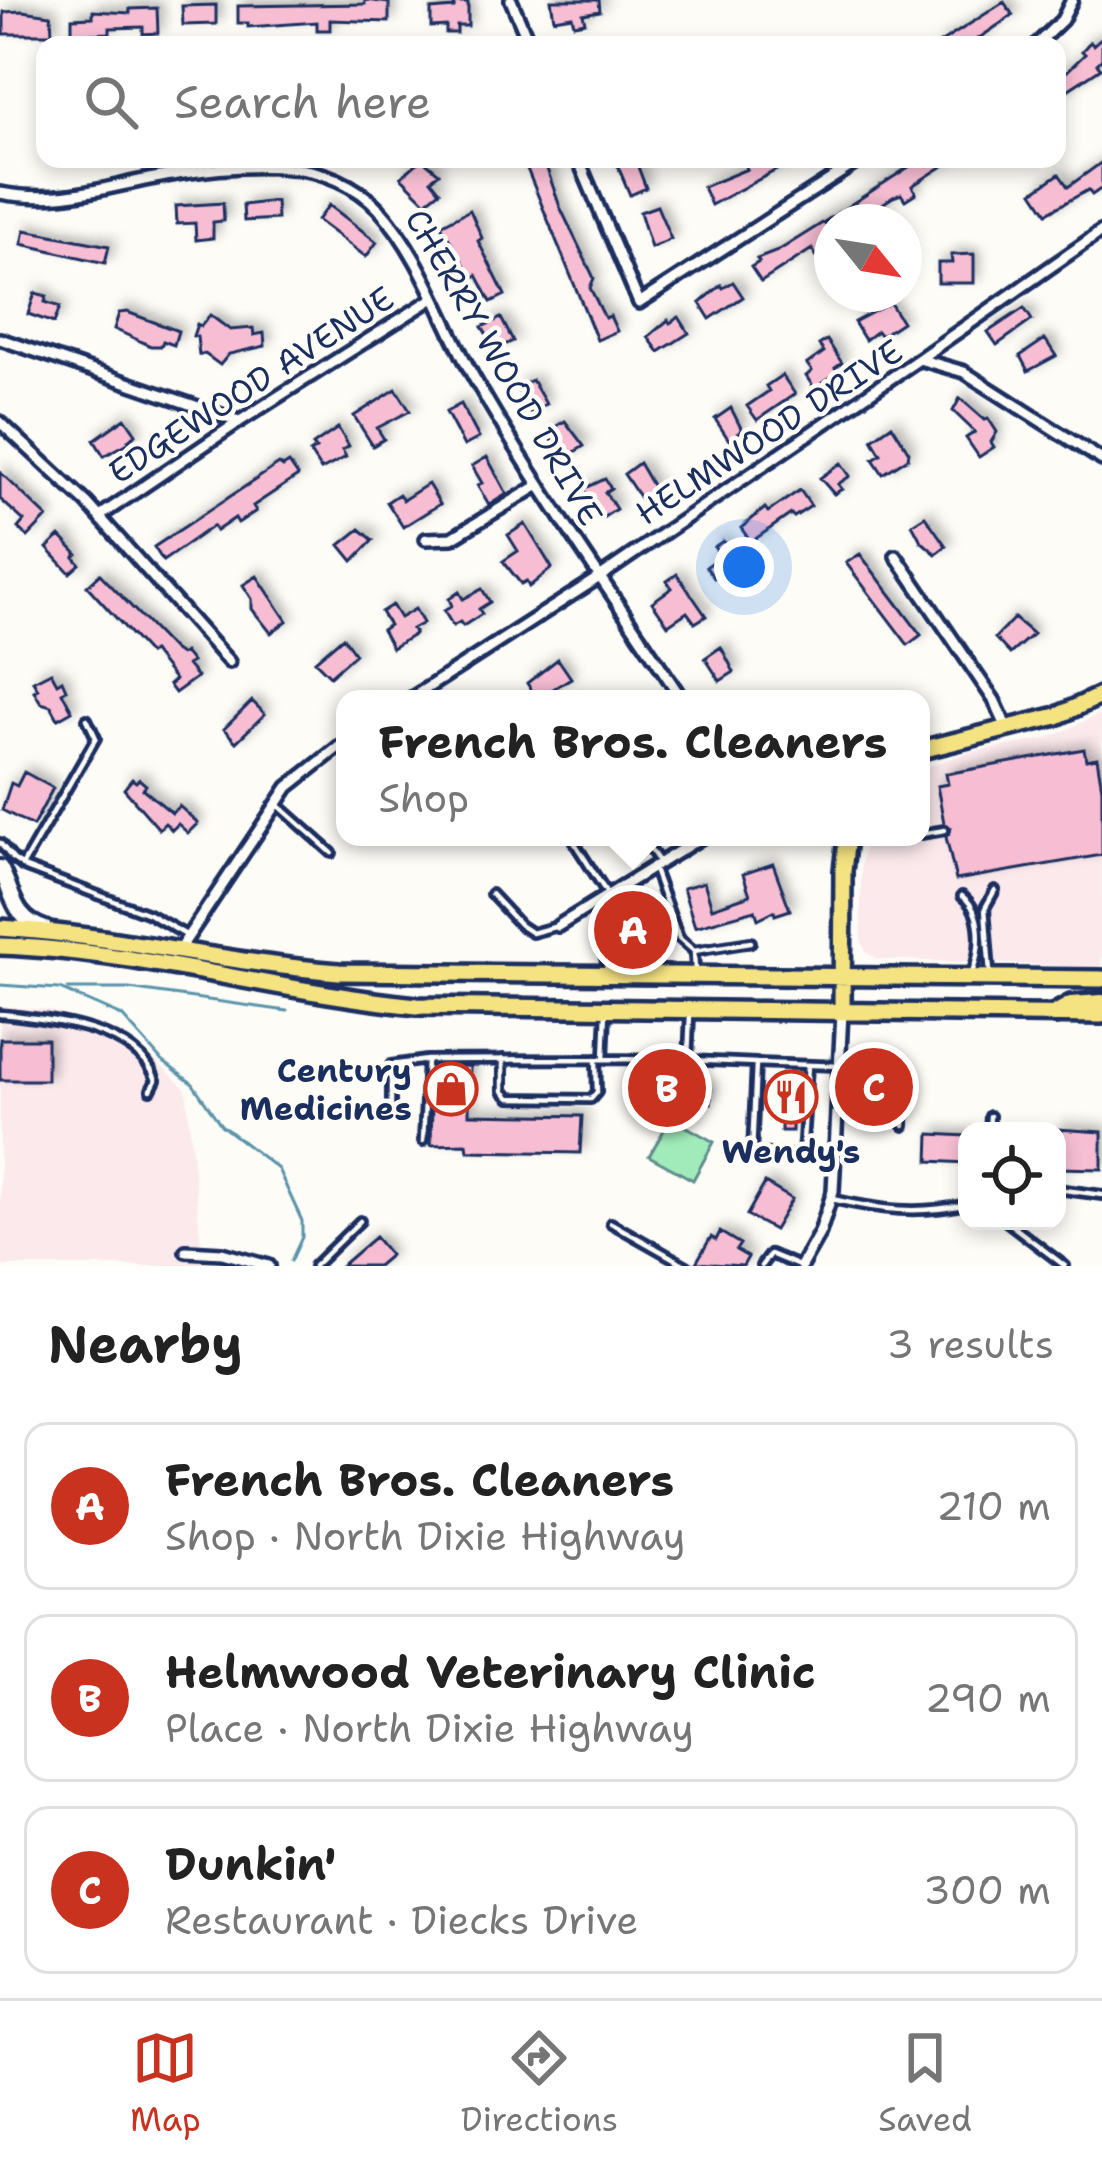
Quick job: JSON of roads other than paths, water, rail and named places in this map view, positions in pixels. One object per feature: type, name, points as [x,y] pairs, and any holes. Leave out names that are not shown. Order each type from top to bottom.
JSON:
[{"type":"highway","points":[[1055,1014],[1071,1005],[1102,1003]]},
{"type":"main road","points":[[930,747],[1057,716],[1101,697]]},
{"type":"main road","points":[[842,1012],[847,846]]},
{"type":"main road","points":[[0,928],[339,972],[1102,979]]},
{"type":"main road","points":[[0,946],[104,955],[417,1006],[1102,1015]]},
{"type":"street","points":[[511,0],[526,36]]},
{"type":"street","points":[[1045,36],[1062,20],[1072,0]]},
{"type":"street","name":"CHERRY WOOD DRIVE","points":[[0,193],[56,199],[204,171],[268,168]]},
{"type":"street","name":"CHERRY WOOD DRIVE","points":[[294,168],[350,187],[376,205],[402,242],[539,485],[676,690]]},
{"type":"street","points":[[582,168],[639,303],[848,168]]},
{"type":"street","points":[[920,359],[1102,231]]},
{"type":"street","name":"EDGEWOOD AVENUE","points":[[100,516],[432,298]]},
{"type":"street","points":[[0,339],[240,421]]},
{"type":"street","name":"HELMWOOD DRIVE","points":[[424,690],[920,359],[964,372],[1102,460]]},
{"type":"street","points":[[0,422],[100,516],[229,662]]},
{"type":"street","points":[[426,539],[452,538],[539,485]]},
{"type":"street","points":[[896,556],[994,700],[1007,729]]},
{"type":"street","points":[[177,953],[288,787],[336,749]]},
{"type":"street","points":[[558,926],[687,846]]},
{"type":"street","points":[[0,868],[15,909],[34,925],[56,932]]},
{"type":"street","points":[[800,1266],[832,1199],[842,1012]]},
{"type":"street","points":[[186,1251],[222,1253],[269,1266]]},
{"type":"lane","points":[[22,866],[95,738],[87,719]]},
{"type":"lane","points":[[276,803],[332,853]]},
{"type":"lane","points":[[930,832],[945,830]]},
{"type":"lane","points":[[0,843],[22,866],[149,914],[186,935]]},
{"type":"lane","points":[[577,846],[608,895]]},
{"type":"lane","points":[[646,846],[679,938],[694,951],[695,976]]},
{"type":"lane","points":[[990,979],[985,908],[995,890]]},
{"type":"lane","points":[[491,894],[532,933],[558,926]]},
{"type":"lane","points":[[962,896],[976,912],[976,966],[969,979]]},
{"type":"lane","points":[[595,903],[607,953],[607,975]]},
{"type":"lane","points":[[694,951],[751,942]]},
{"type":"lane","points":[[502,1059],[503,1091],[510,1098],[591,1099],[597,1092],[606,1008]]},
{"type":"lane","points":[[688,1060],[690,1009]]},
{"type":"lane","points":[[0,1015],[55,1020],[124,1044],[151,1066],[156,1080],[151,1090]]},
{"type":"lane","points":[[391,1111],[392,1065],[427,1060],[688,1060],[840,1066]]},
{"type":"lane","points":[[423,1142],[427,1060]]},
{"type":"lane","points":[[861,1122],[862,1069],[867,1060],[888,1060],[898,1061],[905,1069],[904,1126]]},
{"type":"lane","points":[[756,1063],[752,1153],[802,1156],[808,1065]]},
{"type":"lane","points":[[989,1116],[989,1122]]},
{"type":"lane","points":[[1066,1190],[1102,1195]]},
{"type":"lane","points":[[832,1199],[889,1212],[958,1206]]},
{"type":"lane","points":[[314,1266],[360,1221]]},
{"type":"lane","points":[[611,1223],[687,1266]]},
{"type":"lane","points":[[1018,1230],[1065,1266]]},
{"type":"lane","points":[[761,1266],[770,1254],[800,1266]]},
{"type":"waterway","points":[[0,985],[59,989]]},
{"type":"waterway","points":[[60,989],[122,1016],[161,1060],[193,1084],[221,1125],[278,1169],[302,1221],[302,1237],[291,1261]]},
{"type":"waterway","points":[[68,989],[129,989],[287,1011]]},
{"type":"place","name":"French Bros. Cleaners","points":[[633,930]]},
{"type":"place","name":"Dunkin'","points":[[874,1087]]},
{"type":"place","name":"Helmwood Veterinary Clinic","points":[[667,1088]]},
{"type":"place","name":"Century Medicines","points":[[451,1089]]},
{"type":"place","name":"Wendy's","points":[[791,1097]]}]
